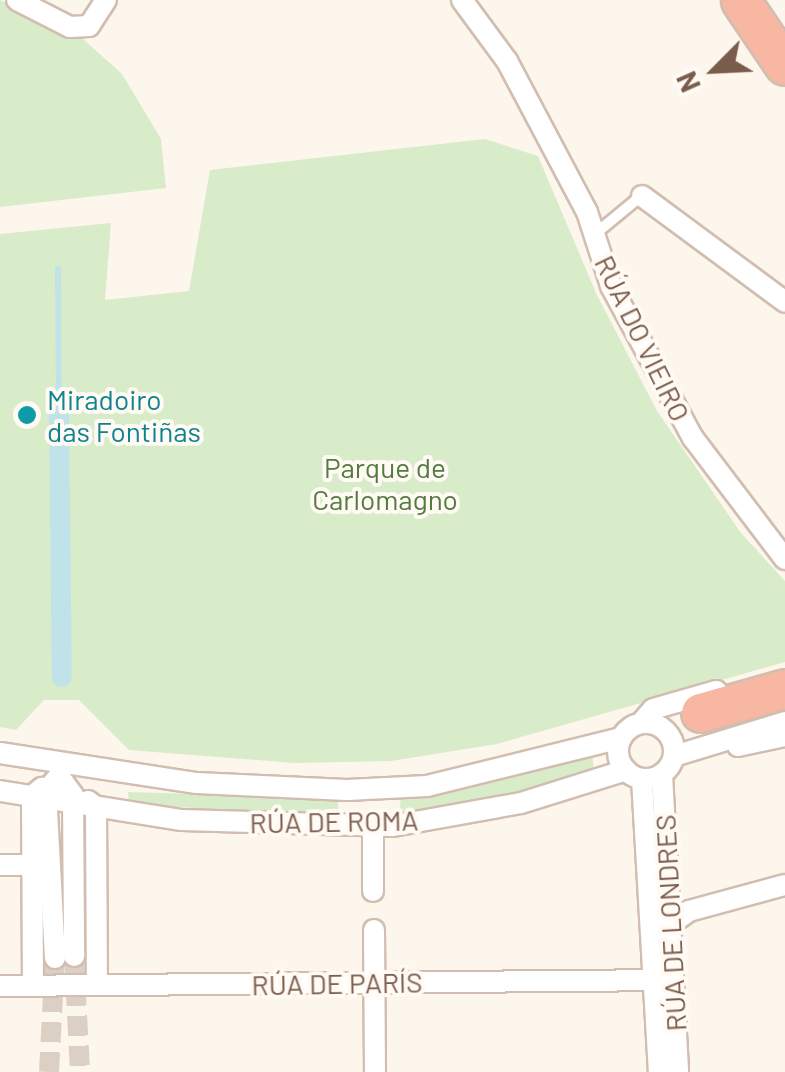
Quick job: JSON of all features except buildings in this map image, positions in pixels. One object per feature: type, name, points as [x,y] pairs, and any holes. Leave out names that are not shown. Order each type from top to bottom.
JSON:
[{"type":"highway","points":[[741,0],[785,49]]},
{"type":"highway","points":[[741,0],[785,66]]},
{"type":"highway","points":[[698,720],[785,689]]},
{"type":"street","points":[[17,0],[70,27],[98,19],[106,0]]},
{"type":"street","name":"RÚA DO VIEIRO","points":[[462,0],[507,61],[594,234],[611,286],[692,438],[785,559]]},
{"type":"street","points":[[642,196],[785,302]]},
{"type":"street","name":"RÚA DE ROMA","points":[[0,766],[96,808],[252,825],[373,826],[520,803],[651,770],[698,720],[785,672]]},
{"type":"street","name":"RÚA DE ROMA","points":[[665,730],[785,703]]},
{"type":"street","name":"RÚA DE ROMA","points":[[0,753],[220,784],[427,786],[621,738],[652,709],[785,736]]},
{"type":"street","name":"RÚA DE ROMA","points":[[698,720],[785,722]]},
{"type":"street","points":[[621,738],[618,754],[651,770],[665,730],[641,723]]},
{"type":"street","name":"RÚA DE LONDRES","points":[[651,770],[671,924],[659,1072]]},
{"type":"street","name":"RÚA DE LONDRES","points":[[651,770],[664,980],[678,1072]]},
{"type":"street","name":"RÚA DE ROMA","points":[[0,791],[190,791],[220,784]]},
{"type":"street","points":[[33,986],[32,865],[54,791]]},
{"type":"street","points":[[54,791],[64,957]]},
{"type":"street","points":[[96,808],[97,985]]},
{"type":"street","points":[[373,826],[373,891]]},
{"type":"street","points":[[0,865],[32,865]]},
{"type":"street","points":[[671,924],[690,911],[785,885]]},
{"type":"street","points":[[374,930],[375,1072]]},
{"type":"street","name":"RÚA DE PARÍS","points":[[0,986],[664,980]]},
{"type":"lane","points":[[594,234],[634,195],[642,196]]},
{"type":"green space","points":[[0,0],[81,37],[122,74],[161,139],[166,188],[0,207]]},
{"type":"green space","name":"Parque de Carlomagno","points":[[485,139],[538,156],[596,293],[657,411],[741,533],[785,581],[785,662],[497,744],[391,761],[294,763],[129,750],[79,700],[44,700],[16,730],[0,727],[0,234],[111,223],[105,300],[189,291],[210,170]]},
{"type":"green space","points":[[592,752],[594,773],[476,804],[399,816],[401,796],[471,786]]},
{"type":"green space","points":[[128,792],[338,798],[338,817],[129,804]]},
{"type":"waterway","points":[[58,269],[59,410]]},
{"type":"waterway","points":[[59,410],[62,677]]},
{"type":"tunnel","points":[[74,956],[80,1072]]},
{"type":"tunnel","points":[[49,1072],[55,958]]},
{"type":"place","name":"Miradoiro das Fontiñas","points":[[27,415]]}]
